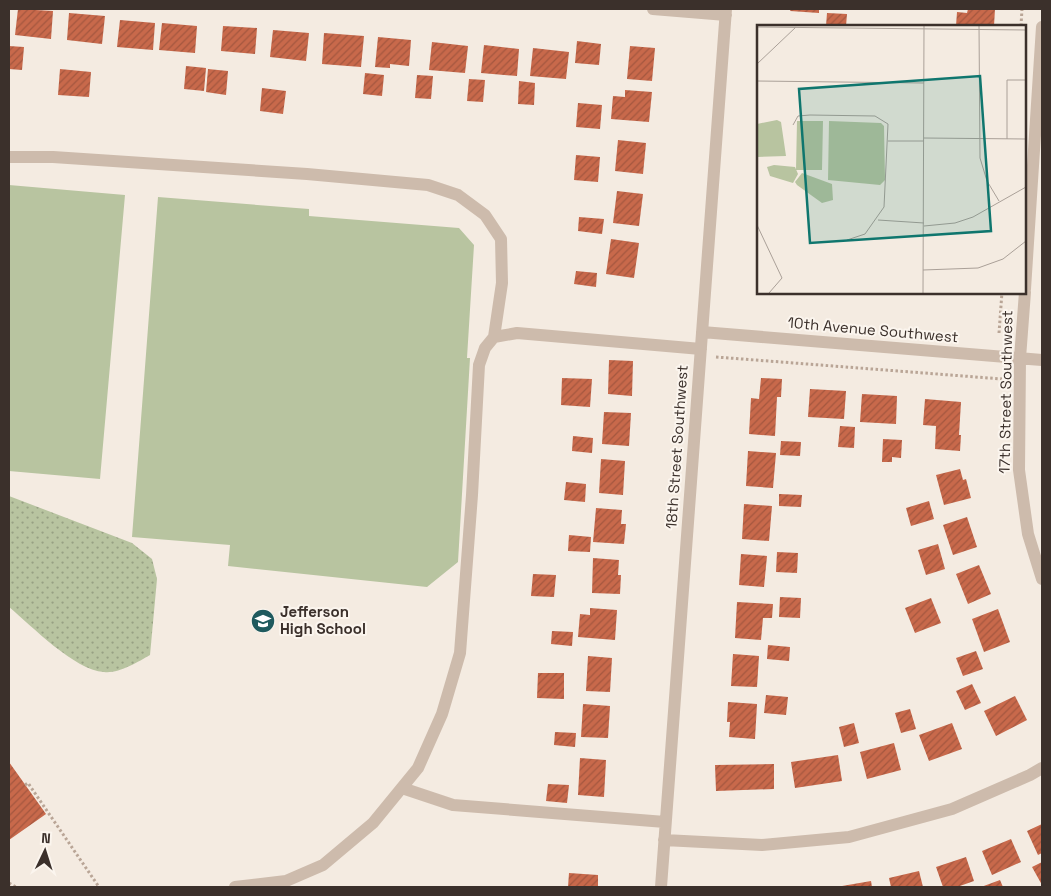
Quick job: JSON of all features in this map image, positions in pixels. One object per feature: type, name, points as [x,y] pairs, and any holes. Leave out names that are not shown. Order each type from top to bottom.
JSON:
[{"type":"street","points":[[653,9],[726,12]]},
{"type":"street","name":"18th Street Southwest","points":[[661,887],[726,12]]},
{"type":"street","name":"17th Street Southwest","points":[[1026,276],[1042,28]]},
{"type":"street","points":[[9,157],[53,157],[307,174],[428,185],[458,195],[485,215],[501,239],[502,283],[494,337],[485,348],[479,365],[472,495],[460,653],[442,714],[418,768],[373,823],[323,865],[286,882],[235,887]]},
{"type":"street","name":"17th Street Southwest","points":[[1025,294],[1020,358],[1019,470],[1028,534],[1042,580]]},
{"type":"street","name":"10th Avenue Southwest","points":[[702,332],[1042,360]]},
{"type":"street","points":[[494,337],[518,333],[701,349]]},
{"type":"street","points":[[664,840],[762,845],[849,836],[952,809],[1042,768]]},
{"type":"street","points":[[402,788],[453,805],[665,822]]},
{"type":"path","points":[[1021,25],[1022,9]]},
{"type":"path","points":[[999,333],[1002,294]]},
{"type":"path","points":[[701,349],[712,356],[1002,379]]},
{"type":"path","points":[[25,785],[28,783],[99,887]]},
{"type":"path","points":[[9,883],[16,887]]},
{"type":"green space","points":[[9,185],[125,195],[100,479],[9,471]]},
{"type":"green space","points":[[158,197],[309,209],[309,216],[459,228],[474,245],[467,358],[470,358],[458,562],[427,587],[228,566],[230,545],[132,537]]},
{"type":"green space","points":[[9,496],[132,543],[152,559],[157,579],[150,655],[128,667],[115,671],[104,672],[92,669],[67,656],[9,607]]},
{"type":"building","points":[[18,9],[53,11],[51,39],[15,35]]},
{"type":"building","points":[[791,9],[819,9],[819,13],[790,11]]},
{"type":"building","points":[[968,9],[995,9],[994,25],[956,25],[957,12],[967,13]]},
{"type":"building","points":[[69,13],[105,16],[102,44],[67,40]]},
{"type":"building","points":[[827,13],[847,14],[846,25],[826,25]]},
{"type":"building","points":[[120,20],[155,23],[153,50],[117,47]]},
{"type":"building","points":[[162,23],[197,26],[195,53],[159,50]]},
{"type":"building","points":[[223,26],[257,28],[255,54],[221,51]]},
{"type":"building","points":[[273,30],[309,33],[306,61],[270,57]]},
{"type":"building","points":[[324,33],[364,36],[361,67],[322,64]]},
{"type":"building","points":[[378,37],[411,40],[409,66],[390,64],[390,68],[375,67]]},
{"type":"building","points":[[577,41],[601,44],[599,65],[575,63]]},
{"type":"building","points":[[432,42],[468,46],[465,73],[429,70]]},
{"type":"building","points":[[484,45],[519,49],[517,76],[481,73]]},
{"type":"building","points":[[9,46],[24,47],[22,70],[9,69]]},
{"type":"building","points":[[630,46],[655,48],[652,81],[627,79]]},
{"type":"building","points":[[533,48],[569,52],[566,79],[530,76]]},
{"type":"building","points":[[186,66],[206,68],[204,91],[184,89]]},
{"type":"building","points":[[60,69],[91,72],[89,97],[58,95]]},
{"type":"building","points":[[208,69],[228,71],[226,95],[206,92]]},
{"type":"building","points":[[365,73],[384,75],[382,96],[363,94]]},
{"type":"building","points":[[417,75],[433,76],[431,99],[415,98]]},
{"type":"building","points":[[469,79],[485,80],[483,102],[467,101]]},
{"type":"building","points":[[519,81],[535,83],[534,105],[518,104]]},
{"type":"building","points":[[262,88],[286,91],[283,114],[260,111]]},
{"type":"building","points":[[625,90],[652,92],[649,122],[611,119],[613,96],[625,97]]},
{"type":"building","points":[[578,103],[602,105],[600,129],[576,127]]},
{"type":"building","points":[[618,140],[646,143],[643,174],[615,171]]},
{"type":"building","points":[[576,155],[600,157],[598,182],[574,180]]},
{"type":"building","points":[[617,191],[643,194],[639,226],[613,223]]},
{"type":"building","points":[[579,217],[604,219],[602,234],[578,231]]},
{"type":"building","points":[[611,239],[639,243],[634,278],[606,274]]},
{"type":"building","points":[[576,271],[597,273],[596,287],[574,284]]},
{"type":"building","points":[[609,360],[633,361],[632,396],[608,394]]},
{"type":"building","points":[[562,378],[592,379],[590,407],[561,405]]},
{"type":"building","points":[[761,378],[782,379],[781,397],[777,397],[775,436],[749,434],[751,398],[759,399]]},
{"type":"building","points":[[810,389],[846,391],[844,419],[808,417]]},
{"type":"building","points":[[862,394],[897,396],[896,424],[860,422]]},
{"type":"building","points":[[925,399],[961,402],[960,451],[935,449],[936,426],[923,425]]},
{"type":"building","points":[[604,412],[631,413],[629,446],[602,444]]},
{"type":"building","points":[[840,426],[855,427],[854,448],[838,447]]},
{"type":"building","points":[[573,436],[593,438],[592,453],[572,451]]},
{"type":"building","points":[[883,439],[902,440],[901,458],[892,457],[892,462],[882,462]]},
{"type":"building","points":[[781,441],[801,442],[800,456],[780,455]]},
{"type":"building","points":[[748,451],[776,453],[773,488],[746,486]]},
{"type":"building","points":[[601,459],[625,461],[623,495],[599,493]]},
{"type":"building","points":[[960,469],[963,480],[966,479],[971,498],[944,505],[936,475]]},
{"type":"building","points":[[566,482],[586,484],[585,502],[564,500]]},
{"type":"building","points":[[779,494],[802,495],[801,507],[779,506]]},
{"type":"building","points":[[929,501],[934,519],[911,526],[906,508]]},
{"type":"building","points":[[744,504],[772,506],[769,541],[742,539]]},
{"type":"building","points":[[596,508],[622,510],[621,524],[626,524],[624,544],[593,542]]},
{"type":"building","points":[[967,517],[977,547],[953,555],[943,525]]},
{"type":"building","points":[[569,535],[591,537],[590,552],[568,551]]},
{"type":"building","points":[[938,544],[945,569],[926,575],[918,550]]},
{"type":"building","points":[[777,552],[798,553],[797,573],[776,572]]},
{"type":"building","points":[[741,554],[767,556],[764,587],[739,585]]},
{"type":"building","points":[[593,558],[619,560],[618,575],[621,575],[620,594],[592,593]]},
{"type":"building","points":[[979,565],[991,594],[968,604],[956,574]]},
{"type":"building","points":[[533,574],[556,575],[554,597],[531,596]]},
{"type":"building","points":[[780,597],[801,598],[800,618],[779,617]]},
{"type":"building","points":[[931,598],[941,623],[915,633],[905,608]]},
{"type":"building","points":[[737,602],[773,604],[772,618],[763,618],[761,640],[735,638]]},
{"type":"building","points":[[590,608],[617,610],[615,640],[578,637],[580,614],[590,615]]},
{"type":"building","points":[[998,609],[1010,642],[984,652],[972,619]]},
{"type":"building","points":[[552,631],[573,632],[572,646],[551,644]]},
{"type":"building","points":[[768,645],[790,647],[789,661],[767,659]]},
{"type":"building","points":[[976,651],[983,669],[963,676],[956,658]]},
{"type":"building","points":[[733,654],[759,656],[757,687],[731,686]]},
{"type":"building","points":[[588,656],[612,658],[610,692],[586,691]]},
{"type":"building","points":[[538,673],[564,673],[564,699],[537,698]]},
{"type":"building","points":[[972,684],[981,703],[965,710],[956,691]]},
{"type":"building","points":[[766,695],[788,697],[786,715],[764,713]]},
{"type":"building","points":[[1015,696],[1027,720],[996,736],[984,711]]},
{"type":"building","points":[[728,702],[757,704],[755,739],[729,737],[730,722],[727,722]]},
{"type":"building","points":[[583,704],[610,706],[608,738],[581,737]]},
{"type":"building","points":[[910,709],[916,729],[901,733],[895,713]]},
{"type":"building","points":[[854,723],[859,743],[844,747],[839,727]]},
{"type":"building","points":[[952,723],[962,749],[929,761],[919,735]]},
{"type":"building","points":[[555,732],[576,733],[575,747],[554,745]]},
{"type":"building","points":[[894,743],[901,770],[867,779],[860,752]]},
{"type":"building","points":[[838,755],[842,781],[795,788],[791,762]]},
{"type":"building","points":[[580,758],[606,760],[604,797],[578,795]]},
{"type":"building","points":[[9,762],[46,814],[9,840]]},
{"type":"building","points":[[774,764],[774,789],[716,791],[715,765]]},
{"type":"building","points":[[548,784],[569,785],[567,803],[546,801]]},
{"type":"building","points":[[1042,824],[1042,853],[1038,855],[1027,831]]},
{"type":"building","points":[[1011,839],[1021,862],[992,875],[982,851]]},
{"type":"building","points":[[966,857],[974,881],[957,887],[943,887],[936,867]]},
{"type":"building","points":[[1042,862],[1042,885],[1032,867]]},
{"type":"building","points":[[919,871],[923,887],[891,887],[889,878]]},
{"type":"building","points":[[569,873],[598,875],[598,887],[568,887]]},
{"type":"building","points":[[1000,880],[1003,887],[981,887]]},
{"type":"building","points":[[871,881],[872,887],[842,887],[842,886]]},
{"type":"place","name":"Jefferson High School","points":[[263,621]]}]
